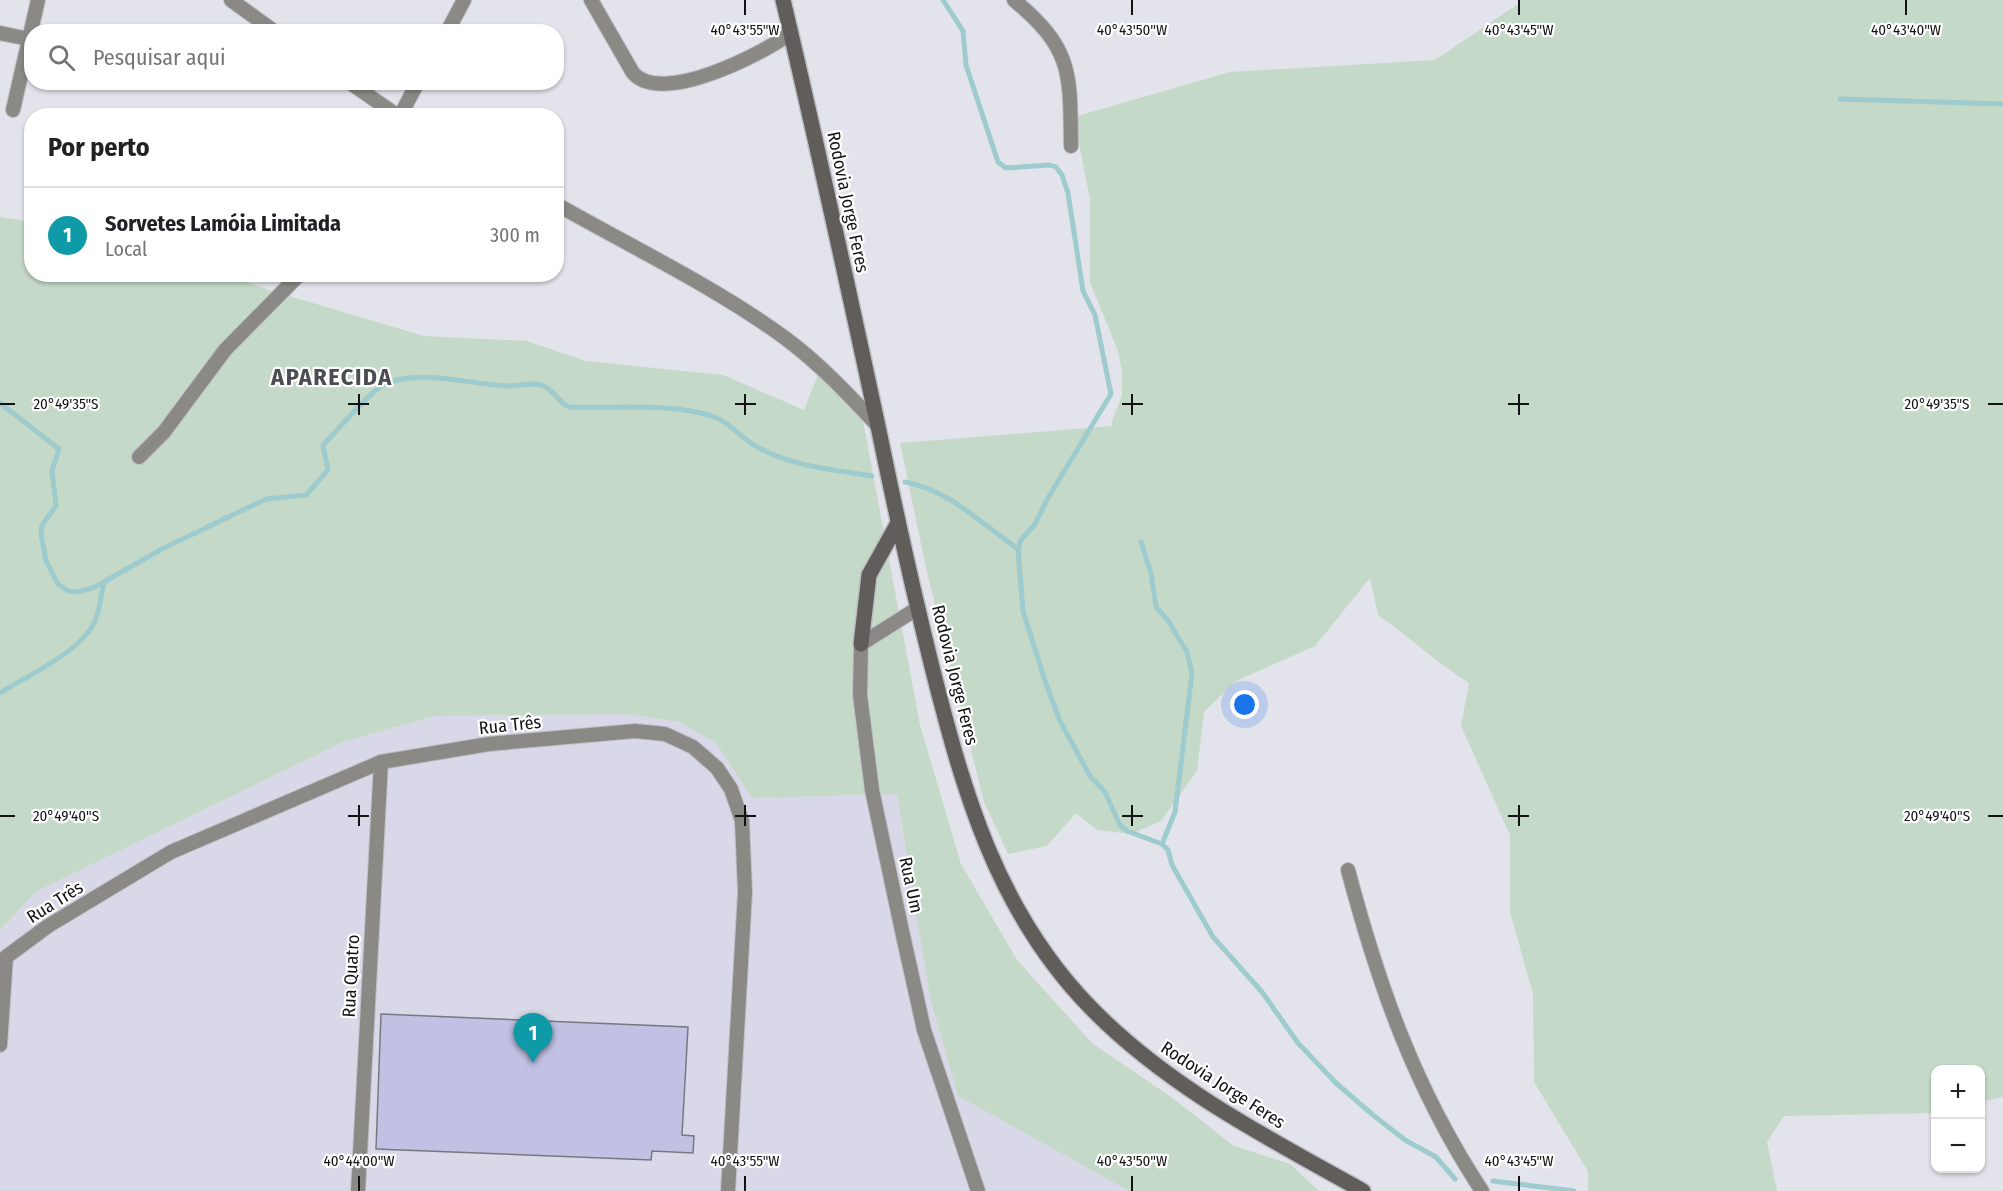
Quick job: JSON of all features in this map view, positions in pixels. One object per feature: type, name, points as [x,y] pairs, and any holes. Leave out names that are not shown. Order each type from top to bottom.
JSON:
[{"type":"main road","name":"Rodovia Jorge Feres","points":[[783,0],[918,608],[968,801],[992,862],[1011,900],[1040,947],[1089,1007],[1141,1055],[1201,1097],[1363,1191]]},
{"type":"main road","points":[[861,644],[869,575],[898,523]]},
{"type":"street","points":[[32,24],[38,0]]},
{"type":"street","points":[[591,0],[633,73],[640,81],[649,84],[662,86],[688,80],[743,61],[791,33]]},
{"type":"street","points":[[1014,0],[1042,23],[1059,48],[1069,75],[1071,146]]},
{"type":"street","points":[[236,2],[265,24]]},
{"type":"street","points":[[450,24],[457,3]]},
{"type":"street","points":[[0,33],[24,38]]},
{"type":"street","points":[[13,110],[24,61]]},
{"type":"street","points":[[362,90],[387,108]]},
{"type":"street","points":[[403,108],[414,90]]},
{"type":"street","points":[[564,209],[736,306],[784,337],[816,362],[877,425]]},
{"type":"street","points":[[140,457],[164,432],[225,350],[292,282]]},
{"type":"street","points":[[861,644],[918,608]]},
{"type":"street","name":"Rua Um","points":[[861,644],[860,695],[872,790],[902,932],[924,1030],[978,1191]]},
{"type":"street","name":"Rua Três","points":[[0,1045],[6,957],[48,926],[171,852],[381,762],[489,744],[634,731],[666,734],[693,747],[717,768],[731,789],[741,821],[745,892],[728,1191]]},
{"type":"street","name":"Rua Quatro","points":[[358,1191],[381,762]]},
{"type":"street","points":[[1348,870],[1387,1002],[1412,1066],[1482,1191]]},
{"type":"shaded area","points":[[626,714],[679,722],[717,744],[752,798],[897,794],[930,998],[958,1096],[1129,1191],[0,1191],[0,930],[37,891],[343,742],[434,716]]},
{"type":"green space","points":[[1519,0],[2003,0],[2003,1097],[1985,1101],[1985,1065],[1931,1065],[1931,1113],[1784,1116],[1767,1142],[1777,1191],[1588,1191],[1588,1171],[1534,1082],[1533,994],[1510,912],[1510,835],[1461,726],[1469,683],[1378,615],[1370,578],[1315,646],[1236,681],[1204,712],[1197,771],[1161,821],[1131,834],[1097,830],[1076,813],[1047,846],[1008,854],[984,802],[926,568],[900,443],[1112,426],[1122,395],[1122,372],[1118,351],[1090,282],[1090,200],[1074,117],[1230,72],[1435,60],[1518,4]]},
{"type":"green space","points":[[0,217],[24,221],[24,282],[248,282],[424,336],[527,341],[586,361],[723,375],[804,410],[821,367],[852,401],[858,394],[920,725],[961,864],[1017,960],[1092,1043],[1171,1097],[1234,1146],[1290,1164],[1319,1191],[1129,1191],[958,1096],[930,998],[897,794],[752,798],[717,744],[679,722],[626,714],[434,716],[343,742],[37,891],[0,930]]},
{"type":"building","points":[[381,1014],[688,1027],[682,1135],[694,1136],[693,1153],[652,1151],[651,1160],[376,1149]]},
{"type":"waterway","points":[[943,0],[963,31],[966,65],[998,162],[1006,168],[1050,165],[1056,167],[1062,175],[1068,193],[1083,291],[1095,315],[1111,394],[1048,498],[1035,524],[1021,540],[1018,549],[1023,611],[1060,721],[1090,776],[1105,792],[1120,825],[1127,831],[1162,844],[1168,850],[1172,865],[1213,937],[1262,992],[1298,1043],[1336,1083],[1405,1140],[1436,1157],[1455,1179]]},
{"type":"waterway","points":[[1840,99],[2003,104]]},
{"type":"waterway","points":[[0,403],[59,449],[52,471],[56,506],[42,525],[41,534],[46,561],[58,584],[68,591],[76,592],[93,588],[164,548],[266,499],[306,495],[328,470],[323,445],[379,388],[399,379],[430,377],[509,386],[537,384],[549,389],[569,407],[659,408],[695,412],[719,419],[754,445],[774,455],[815,467],[872,476]]},
{"type":"waterway","points":[[905,482],[921,486],[951,500],[1018,549]]},
{"type":"waterway","points":[[1141,542],[1151,573],[1156,607],[1169,622],[1187,652],[1192,673],[1175,812],[1162,844]]},
{"type":"waterway","points":[[0,693],[65,653],[87,634],[98,613],[104,582]]},
{"type":"waterway","points":[[1493,1181],[1574,1191]]},
{"type":"place","name":"Sorvetes Lamóia Limitada","points":[[533,1063]]},
{"type":"district","name":"APARECIDA","points":[[332,377]]}]
